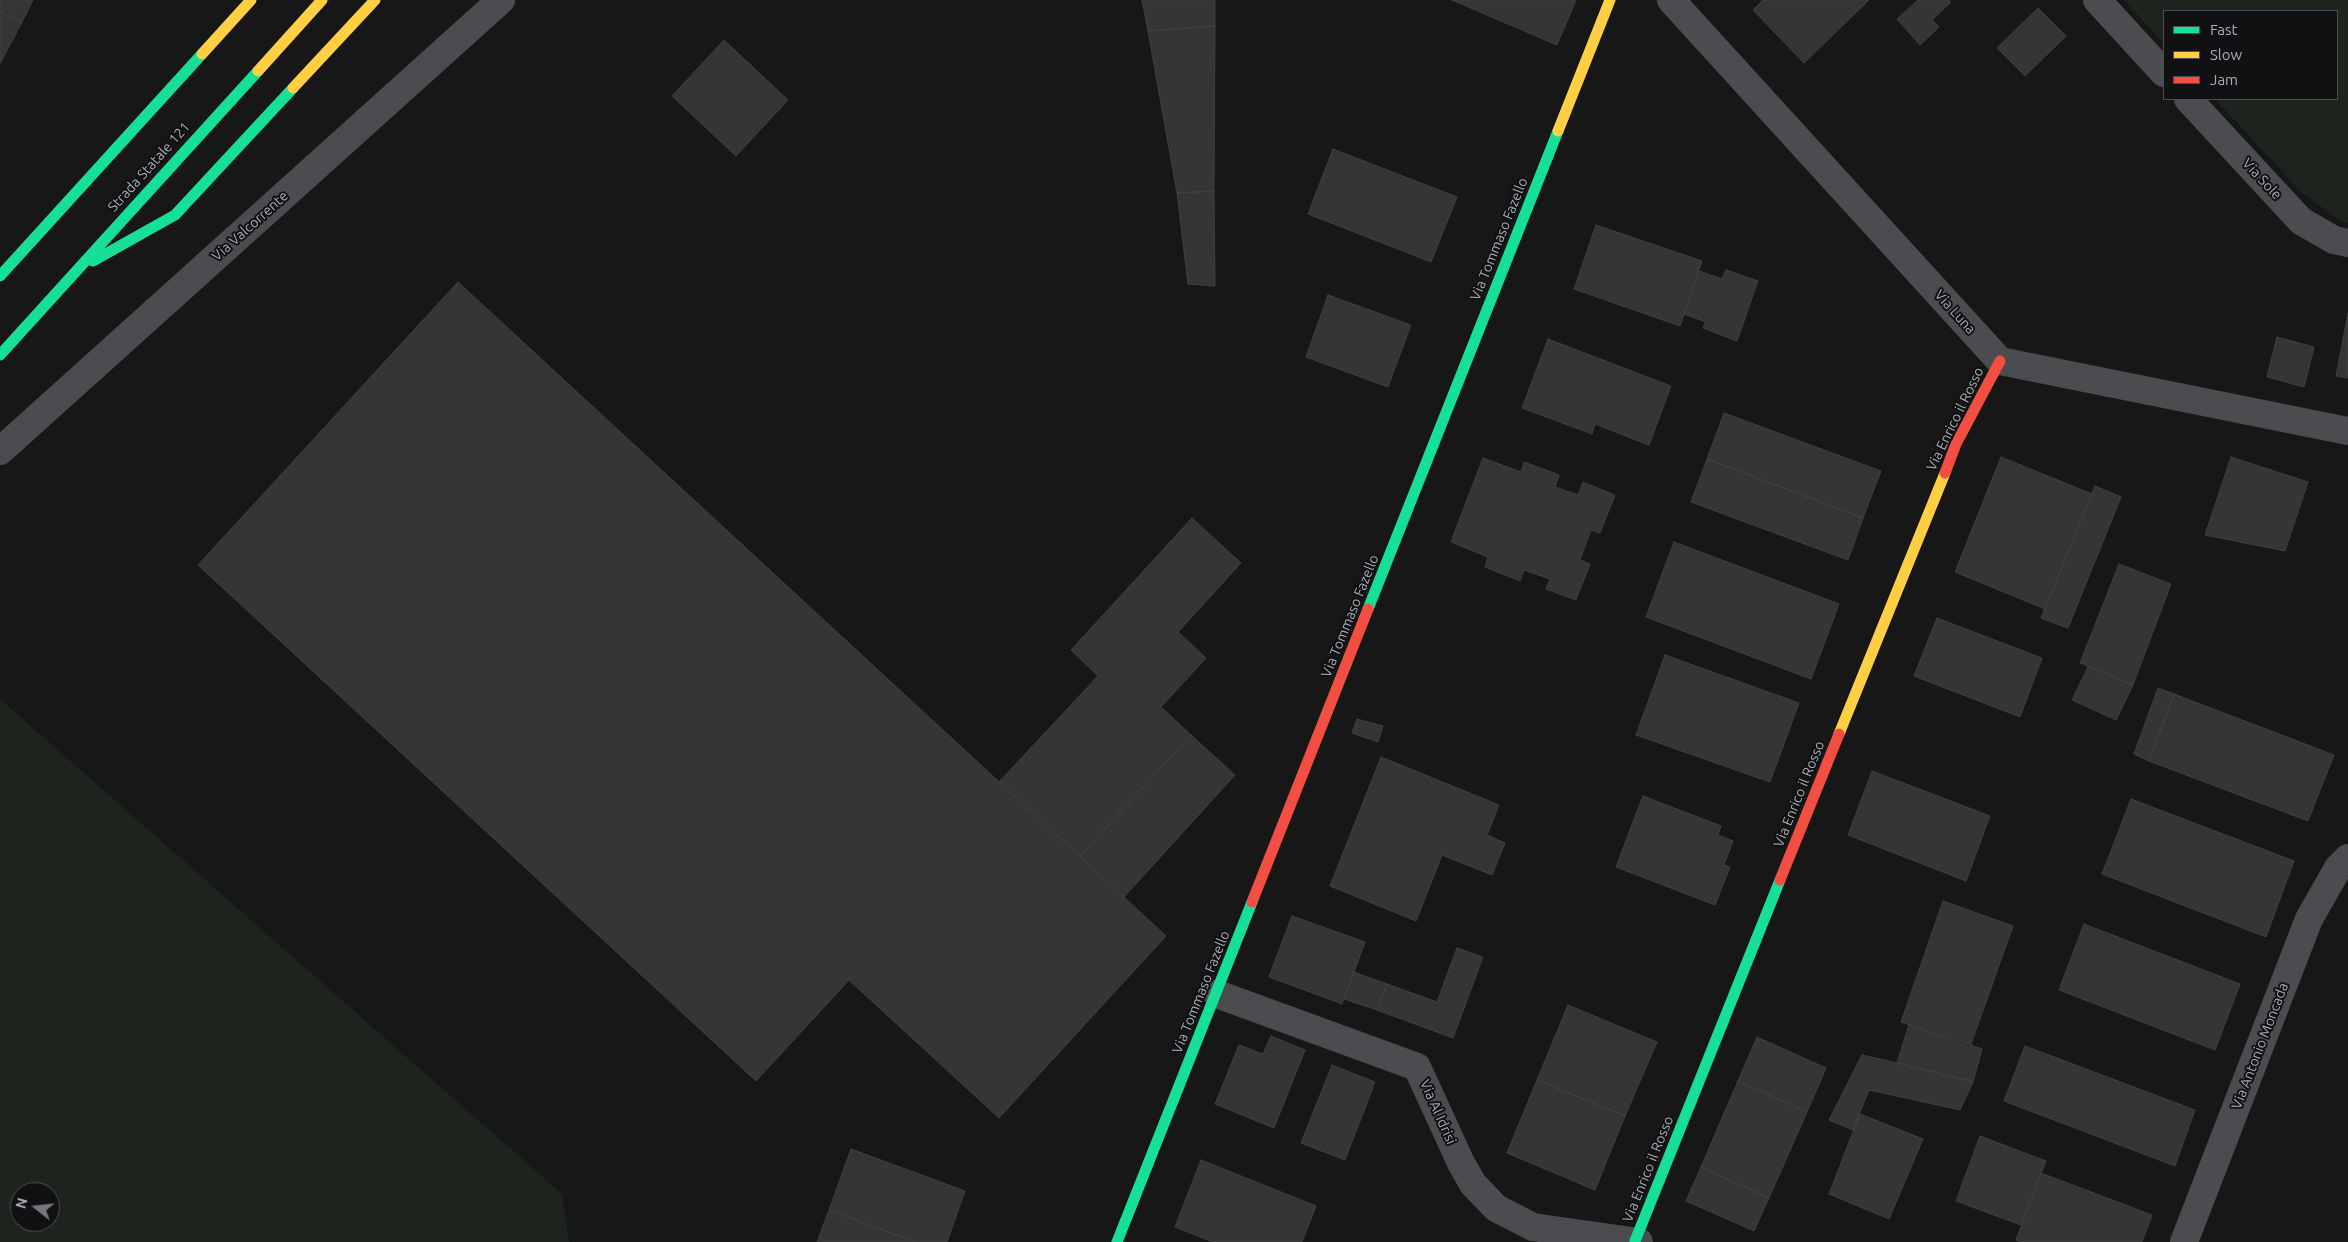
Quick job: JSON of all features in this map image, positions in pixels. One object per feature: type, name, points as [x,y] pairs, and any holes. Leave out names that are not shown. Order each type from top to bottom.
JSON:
[{"type":"street","points":[[0,276],[251,0]]},
{"type":"street","name":"Strada Statale 121","points":[[0,355],[322,0]]},
{"type":"street","points":[[73,273],[175,215],[375,0]]},
{"type":"street","name":"Via Valcorrente","points":[[0,451],[500,0]]},
{"type":"street","name":"Via Tommaso Fazello","points":[[1117,1242],[1610,0]]},
{"type":"street","name":"Via Luna","points":[[1671,0],[2000,361]]},
{"type":"street","points":[[2097,0],[2163,72]]},
{"type":"street","name":"Via Sole","points":[[2189,100],[2301,221],[2334,240],[2348,243]]},
{"type":"street","points":[[2000,361],[2348,431]]},
{"type":"street","name":"Via Enrico il Rosso","points":[[1637,1242],[1956,444],[2000,361]]},
{"type":"street","name":"Via Antonio Moncada","points":[[2184,1242],[2309,919],[2338,868],[2348,858]]},
{"type":"street","name":"Via Al Idrisi","points":[[1217,994],[1418,1067],[1461,1163],[1473,1184],[1496,1208],[1533,1227],[1637,1242]]},
{"type":"shaded area","points":[[2124,0],[2348,0],[2348,223],[2343,222],[2302,193],[2216,100],[2338,100],[2338,10],[2163,10],[2163,43]]},
{"type":"shaded area","points":[[0,699],[562,1194],[569,1242],[0,1242]]},
{"type":"building","points":[[0,0],[33,0],[22,22],[0,11]]},
{"type":"building","points":[[1142,0],[1215,0],[1215,26],[1148,31]]},
{"type":"building","points":[[1452,0],[1576,0],[1557,45]]},
{"type":"building","points":[[1763,0],[1869,0],[1804,63],[1753,10]]},
{"type":"building","points":[[1918,0],[1949,0],[1951,2],[1932,20],[1939,27],[1920,45],[1897,19]]},
{"type":"building","points":[[2038,8],[2066,36],[2025,76],[1997,48]]},
{"type":"building","points":[[0,11],[22,22],[0,64]]},
{"type":"building","points":[[1215,26],[1214,191],[1177,193],[1148,31]]},
{"type":"building","points":[[724,40],[788,100],[736,156],[672,96]]},
{"type":"building","points":[[1333,149],[1457,197],[1431,262],[1308,214]]},
{"type":"building","points":[[1214,191],[1215,286],[1188,284],[1177,193]]},
{"type":"building","points":[[1596,225],[1702,261],[1680,326],[1574,289]]},
{"type":"building","points":[[1726,270],[1758,281],[1737,341],[1703,328],[1706,322],[1684,314],[1699,271],[1722,279]]},
{"type":"building","points":[[458,282],[1166,936],[999,1118],[849,980],[756,1081],[198,565]]},
{"type":"building","points":[[1328,295],[1411,325],[1388,387],[1306,357]]},
{"type":"building","points":[[2348,313],[2348,378],[2336,376]]},
{"type":"building","points":[[2277,337],[2314,347],[2304,387],[2267,377]]},
{"type":"building","points":[[1548,339],[1671,386],[1649,445],[1595,424],[1592,434],[1522,408]]},
{"type":"building","points":[[1724,413],[1881,471],[1863,518],[1707,459]]},
{"type":"building","points":[[2001,457],[2092,494],[2045,609],[1955,572]]},
{"type":"building","points":[[2231,457],[2308,482],[2285,551],[2205,535]]},
{"type":"building","points":[[1483,458],[1521,472],[1524,462],[1559,475],[1555,487],[1578,495],[1583,482],[1615,495],[1600,533],[1591,530],[1580,560],[1590,564],[1576,600],[1546,589],[1550,579],[1524,570],[1520,581],[1485,567],[1488,557],[1451,542]]},
{"type":"building","points":[[1707,459],[1863,518],[1848,560],[1691,502]]},
{"type":"building","points":[[2095,486],[2121,497],[2068,628],[2041,618]]},
{"type":"building","points":[[1192,518],[1241,563],[1178,632],[1206,658],[1161,707],[1191,735],[1080,856],[999,782],[1098,676],[1071,650]]},
{"type":"building","points":[[1674,542],[1839,604],[1811,679],[1646,617]]},
{"type":"building","points":[[2119,564],[2171,584],[2133,685],[2080,663]]},
{"type":"building","points":[[1937,618],[2042,658],[2020,717],[1914,676]]},
{"type":"building","points":[[1665,655],[1799,703],[1770,782],[1636,735]]},
{"type":"building","points":[[2088,667],[2133,685],[2116,720],[2072,700]]},
{"type":"building","points":[[2158,688],[2174,694],[2149,761],[2134,754]]},
{"type":"building","points":[[2174,694],[2334,755],[2308,821],[2149,761]]},
{"type":"building","points":[[1357,719],[1383,726],[1378,742],[1352,733]]},
{"type":"building","points":[[1191,735],[1235,775],[1124,897],[1080,856]]},
{"type":"building","points":[[1381,757],[1499,805],[1487,835],[1505,843],[1492,875],[1442,855],[1416,921],[1330,886]]},
{"type":"building","points":[[1872,771],[1990,816],[1966,881],[1848,835]]},
{"type":"building","points":[[1643,796],[1721,826],[1718,835],[1733,841],[1724,865],[1730,867],[1715,905],[1616,867]]},
{"type":"building","points":[[2131,799],[2294,861],[2266,937],[2102,874]]},
{"type":"building","points":[[1943,901],[2013,926],[1970,1047],[1901,1022]]},
{"type":"building","points":[[1292,916],[1365,942],[1342,1004],[1269,977]]},
{"type":"building","points":[[2084,924],[2240,984],[2215,1050],[2059,990]]},
{"type":"building","points":[[1457,948],[1483,957],[1453,1038],[1377,1010],[1387,984],[1437,1002]]},
{"type":"building","points":[[1354,972],[1387,984],[1377,1010],[1344,999]]},
{"type":"building","points":[[1568,1005],[1657,1042],[1625,1116],[1537,1080]]},
{"type":"building","points":[[1909,1025],[1982,1049],[1973,1082],[1897,1063]]},
{"type":"building","points":[[1271,1036],[1305,1050],[1274,1128],[1215,1104],[1239,1045],[1263,1054]]},
{"type":"building","points":[[1757,1037],[1826,1068],[1807,1112],[1738,1081]]},
{"type":"building","points":[[2025,1046],[2195,1110],[2175,1166],[2004,1101]]},
{"type":"building","points":[[1862,1055],[1973,1082],[1960,1110],[1869,1090],[1853,1130],[1829,1120]]},
{"type":"building","points":[[1332,1065],[1375,1082],[1345,1160],[1301,1143]]},
{"type":"building","points":[[1537,1080],[1625,1116],[1595,1190],[1507,1153]]},
{"type":"building","points":[[1738,1081],[1807,1112],[1769,1198],[1701,1167]]},
{"type":"building","points":[[1860,1114],[1923,1139],[1889,1219],[1829,1194]]},
{"type":"building","points":[[1980,1136],[2046,1161],[2021,1225],[1956,1201]]},
{"type":"building","points":[[851,1149],[965,1191],[947,1242],[915,1242],[829,1210]]},
{"type":"building","points":[[1201,1160],[1316,1206],[1302,1242],[1213,1242],[1175,1227]]},
{"type":"building","points":[[1701,1167],[1769,1198],[1754,1231],[1686,1201]]},
{"type":"building","points":[[2041,1173],[2152,1215],[2142,1242],[2021,1242],[2016,1240]]},
{"type":"building","points":[[829,1210],[915,1242],[817,1242]]},
{"type":"traffic: fast","points":[[0,276],[202,54]]},
{"type":"traffic: fast","points":[[0,355],[258,71]]},
{"type":"traffic: fast","points":[[93,261],[175,215],[293,88]]},
{"type":"traffic: fast","points":[[1368,609],[1558,131]]},
{"type":"traffic: fast","points":[[1635,1241],[1780,880]]},
{"type":"traffic: fast","points":[[1117,1242],[1252,902]]},
{"type":"traffic: slow","points":[[202,54],[251,0]]},
{"type":"traffic: slow","points":[[258,71],[322,0]]},
{"type":"traffic: slow","points":[[293,88],[375,0]]},
{"type":"traffic: slow","points":[[1558,131],[1610,0]]},
{"type":"traffic: slow","points":[[1839,734],[1945,473]]},
{"type":"traffic: jam","points":[[1945,473],[1956,444],[2000,361]]},
{"type":"traffic: jam","points":[[1252,902],[1368,609]]},
{"type":"traffic: jam","points":[[1780,880],[1839,734]]}]
